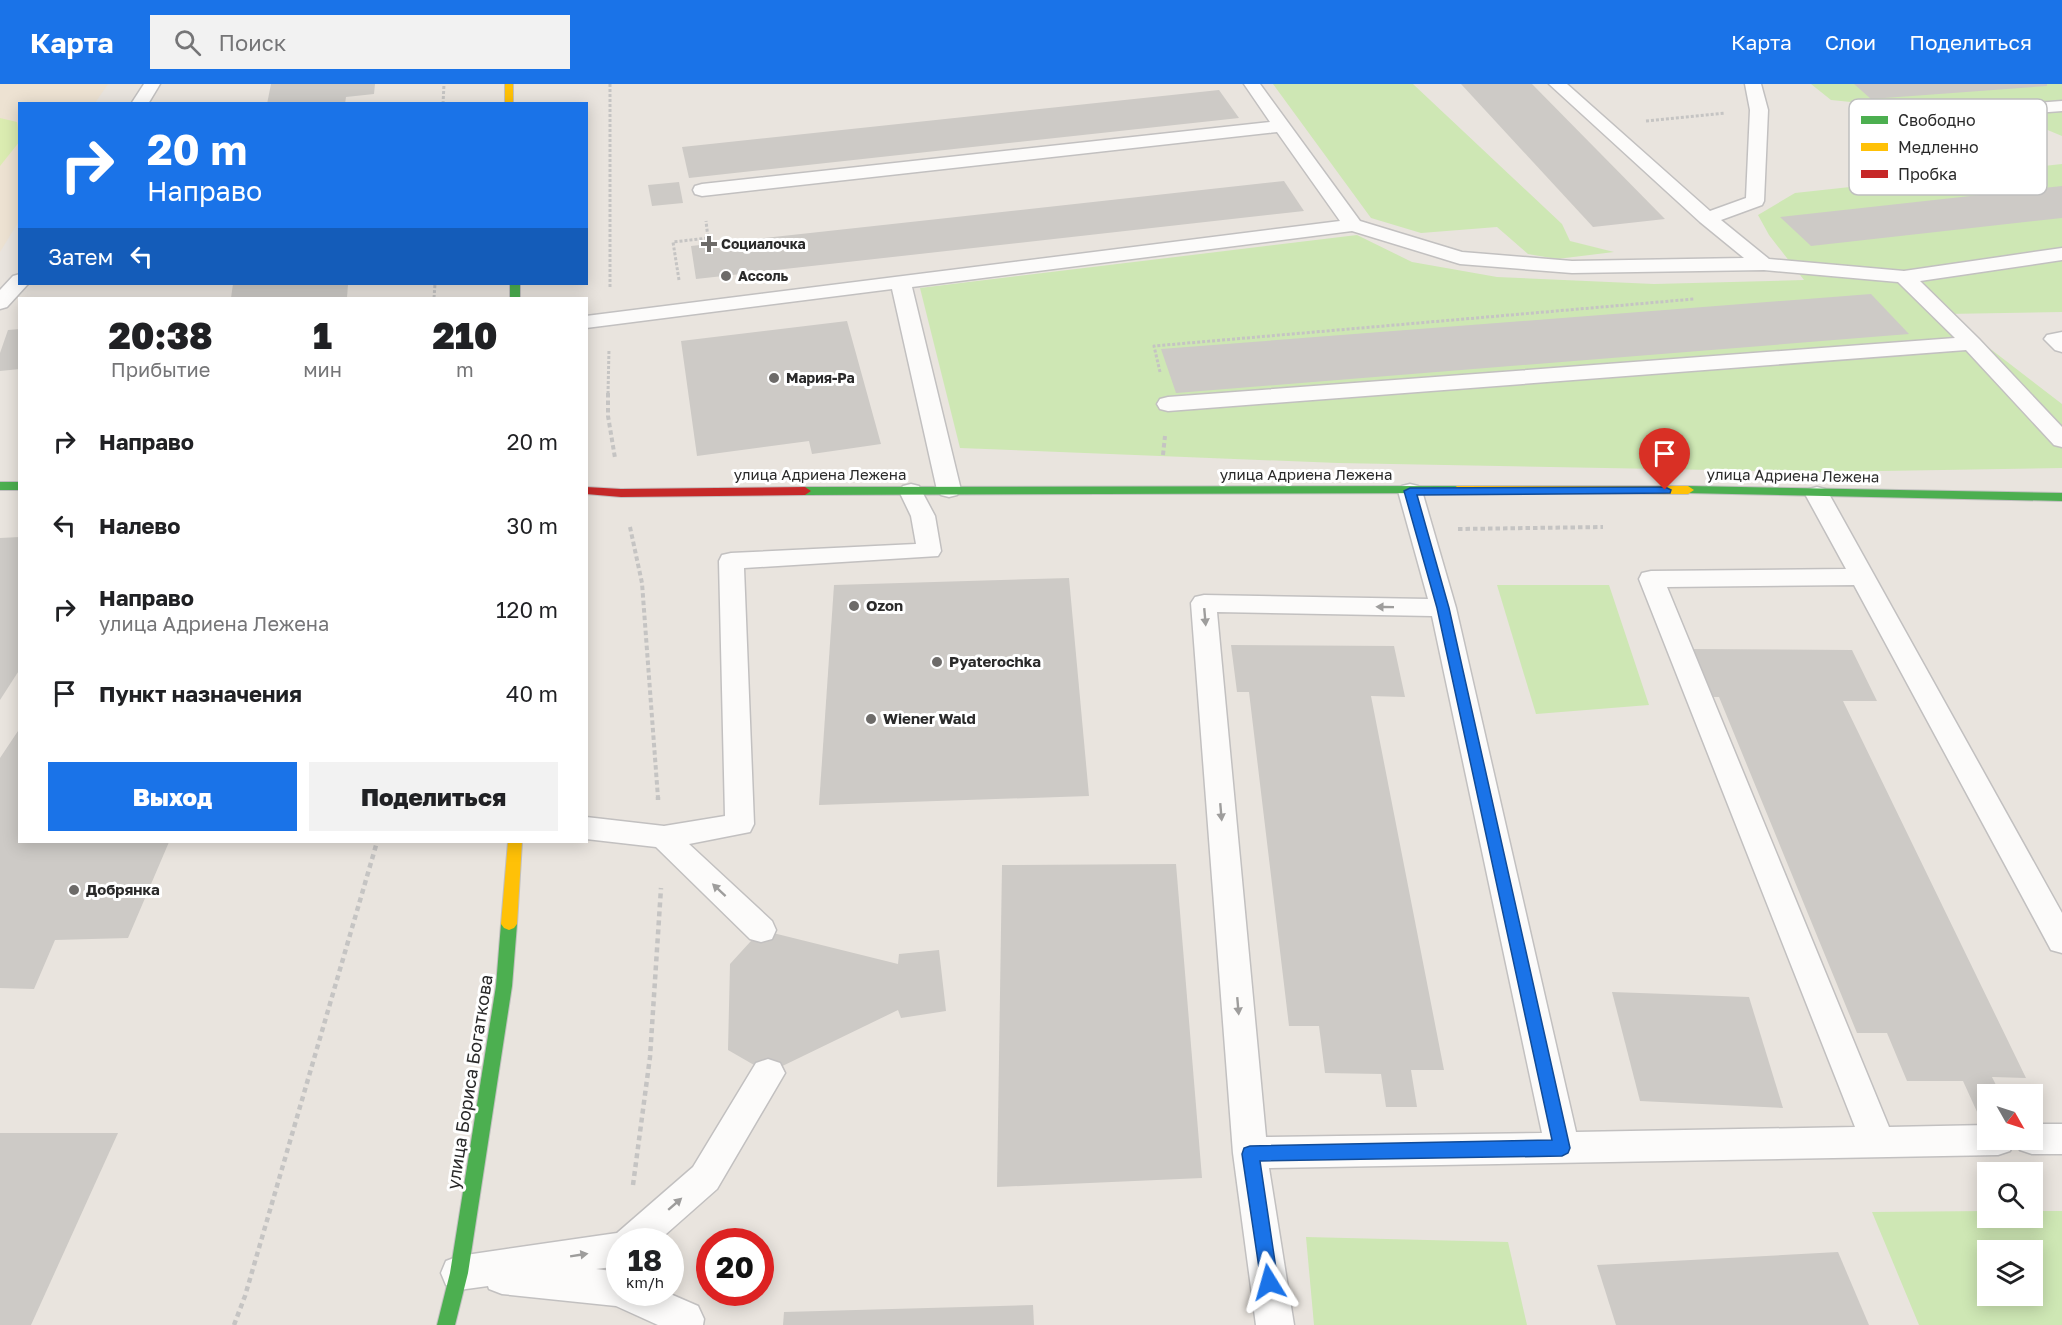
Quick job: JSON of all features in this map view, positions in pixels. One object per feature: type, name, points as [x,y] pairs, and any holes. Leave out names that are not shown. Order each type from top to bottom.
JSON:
[{"type":"street","points":[[509,84],[509,102]]},
{"type":"street","points":[[0,486],[18,486]]},
{"type":"street","name":"улица Адриена Лежена","points":[[588,490],[621,493],[949,490],[1689,490],[2062,497]]},
{"type":"street","name":"улица Бориса Богаткова","points":[[446,1325],[459,1273],[504,986],[515,843]]},
{"type":"lane","points":[[140,102],[152,84]]},
{"type":"lane","points":[[1251,84],[1353,225]]},
{"type":"lane","points":[[1557,84],[1600,125],[1764,264]]},
{"type":"lane","points":[[1707,218],[1755,201],[1759,110],[1753,84]]},
{"type":"lane","points":[[2047,107],[2062,106]]},
{"type":"lane","points":[[702,190],[1282,126]]},
{"type":"lane","points":[[588,322],[610,321],[1353,225],[1460,258],[1572,267],[1764,264],[1904,277],[2062,254]]},
{"type":"lane","points":[[1904,277],[1972,343],[2062,440]]},
{"type":"lane","points":[[0,303],[18,282]]},
{"type":"lane","points":[[901,283],[949,490]]},
{"type":"lane","points":[[2062,338],[2054,339],[2062,346]]},
{"type":"lane","points":[[1168,404],[1972,343]]},
{"type":"lane","points":[[588,828],[664,837],[740,824],[731,561],[929,551],[923,516],[911,491]]},
{"type":"lane","points":[[1410,491],[1443,608],[1562,1148]]},
{"type":"lane","points":[[1817,494],[2062,941]]},
{"type":"lane","points":[[1862,577],[1651,579],[1878,1142]]},
{"type":"lane","points":[[1275,1325],[1250,1154],[1204,603],[1443,608]]},
{"type":"lane","points":[[664,837],[761,930]]},
{"type":"lane","points":[[647,1228],[705,1178],[768,1073]]},
{"type":"lane","points":[[2043,1139],[2062,1139]]},
{"type":"lane","points":[[1250,1154],[1977,1140]]},
{"type":"lane","points":[[459,1273],[606,1251]]},
{"type":"lane","points":[[459,1273],[606,1288]]},
{"type":"lane","points":[[656,1306],[685,1319],[684,1325]]},
{"type":"path","points":[[443,102],[444,84]]},
{"type":"path","points":[[610,84],[608,416],[616,463]]},
{"type":"path","points":[[1600,125],[1759,110]]},
{"type":"path","points":[[684,310],[673,242],[708,238],[702,190]]},
{"type":"path","points":[[1168,404],[1154,346],[1720,297],[1727,263]]},
{"type":"path","points":[[628,518],[642,584],[659,801],[664,837],[650,1057],[631,1196]]},
{"type":"path","points":[[234,1325],[245,1296],[377,843]]},
{"type":"shaded area","points":[[0,84],[108,84],[96,102],[18,102],[18,223],[0,252]]},
{"type":"green space","points":[[1273,84],[1413,84],[1562,224],[1570,241],[1614,252],[1557,259],[1528,254],[1497,227],[1421,233],[1371,218]]},
{"type":"green space","points":[[1811,84],[2062,84],[2062,136],[2047,130],[2047,99],[1849,99],[1849,102],[1831,100]]},
{"type":"green space","points":[[0,118],[17,122],[18,144],[0,166]]},
{"type":"green space","points":[[2062,164],[2062,312],[1945,314],[2062,404],[2062,468],[1820,472],[1338,463],[960,448],[920,288],[1357,235],[1412,262],[1497,277],[1654,284],[1804,280],[1769,235],[1758,215],[1795,193],[1849,187],[1849,195],[2047,195],[2047,166]]},
{"type":"green space","points":[[1497,585],[1609,585],[1649,705],[1536,714]]},
{"type":"green space","points":[[1977,1211],[1977,1228],[2043,1228],[2043,1211],[2062,1211],[2062,1325],[1919,1325],[1872,1212]]},
{"type":"green space","points":[[1306,1237],[1508,1242],[1527,1325],[1314,1325]]},
{"type":"building","points":[[271,84],[375,84],[374,94],[346,97],[345,102],[267,102]]},
{"type":"building","points":[[1461,84],[1532,84],[1665,219],[1593,227]]},
{"type":"building","points":[[1854,84],[2047,84],[2047,86],[1871,99]]},
{"type":"building","points":[[1219,90],[1239,118],[689,178],[682,147]]},
{"type":"building","points":[[1284,181],[1304,211],[696,279],[691,246]]},
{"type":"building","points":[[679,182],[683,203],[652,206],[648,185]]},
{"type":"building","points":[[2062,186],[2062,218],[1811,246],[1780,217],[1980,195],[2047,195],[2047,188]]},
{"type":"building","points":[[233,285],[348,285],[347,297],[231,297]]},
{"type":"building","points":[[1871,294],[1909,334],[1176,393],[1161,349]]},
{"type":"building","name":"Мария-Ра","points":[[847,321],[881,444],[812,454],[809,441],[697,456],[681,341]]},
{"type":"building","points":[[18,329],[18,369],[0,371],[0,353],[8,330]]},
{"type":"building","points":[[18,537],[18,672],[0,700],[0,538]]},
{"type":"building","points":[[1069,578],[1089,796],[819,805],[834,585]]},
{"type":"building","points":[[1231,645],[1394,646],[1405,697],[1371,696],[1444,1070],[1411,1070],[1417,1107],[1386,1107],[1381,1074],[1325,1073],[1319,1026],[1289,1026],[1249,692],[1237,692]]},
{"type":"building","points":[[1688,649],[1852,650],[1877,701],[1843,701],[2026,1078],[1992,1077],[1996,1084],[1977,1084],[1977,1112],[1963,1081],[1907,1081],[1887,1033],[1857,1033],[1719,697],[1707,697]]},
{"type":"building","name":"Добрянка","points":[[18,731],[18,843],[169,843],[128,938],[55,940],[34,989],[0,988],[0,758]]},
{"type":"building","points":[[1176,864],[1202,1178],[997,1187],[1002,865]]},
{"type":"building","points":[[761,930],[898,964],[899,954],[939,950],[946,1011],[901,1018],[898,1010],[768,1073],[728,1050],[730,964]]},
{"type":"building","points":[[1612,992],[1749,997],[1783,1108],[1640,1101]]},
{"type":"building","points":[[0,1133],[118,1133],[31,1325],[0,1325]]},
{"type":"building","points":[[1838,1252],[1869,1325],[1616,1325],[1597,1265]]},
{"type":"building","points":[[1033,1305],[1034,1325],[783,1325],[784,1312]]},
{"type":"traffic: fast","points":[[515,285],[515,297]]},
{"type":"traffic: fast","points":[[0,486],[18,486]]},
{"type":"traffic: fast","points":[[805,491],[1457,490]]},
{"type":"traffic: fast","points":[[1688,490],[2062,497]]},
{"type":"traffic: fast","points":[[446,1325],[459,1273],[504,986],[509,924]]},
{"type":"traffic: slow","points":[[509,84],[509,102]]},
{"type":"traffic: slow","points":[[1457,490],[1688,490]]},
{"type":"traffic: slow","points":[[509,924],[515,843]]},
{"type":"traffic: jam","points":[[588,490],[621,493],[805,491]]},
{"type":"place","name":"Социалочка","points":[[709,244]]},
{"type":"place","name":"Ассоль","points":[[726,276]]},
{"type":"place","name":"Мария-Ра","points":[[774,378]]},
{"type":"place","name":"Ozon","points":[[854,606]]},
{"type":"place","name":"Pyaterochka","points":[[937,662]]},
{"type":"place","name":"Wiener Wald","points":[[871,719]]},
{"type":"place","name":"Добрянка","points":[[74,890]]},
{"type":"route","points":[[1269,1282],[1250,1154],[1562,1148],[1443,608],[1410,491],[1665,490]]}]
